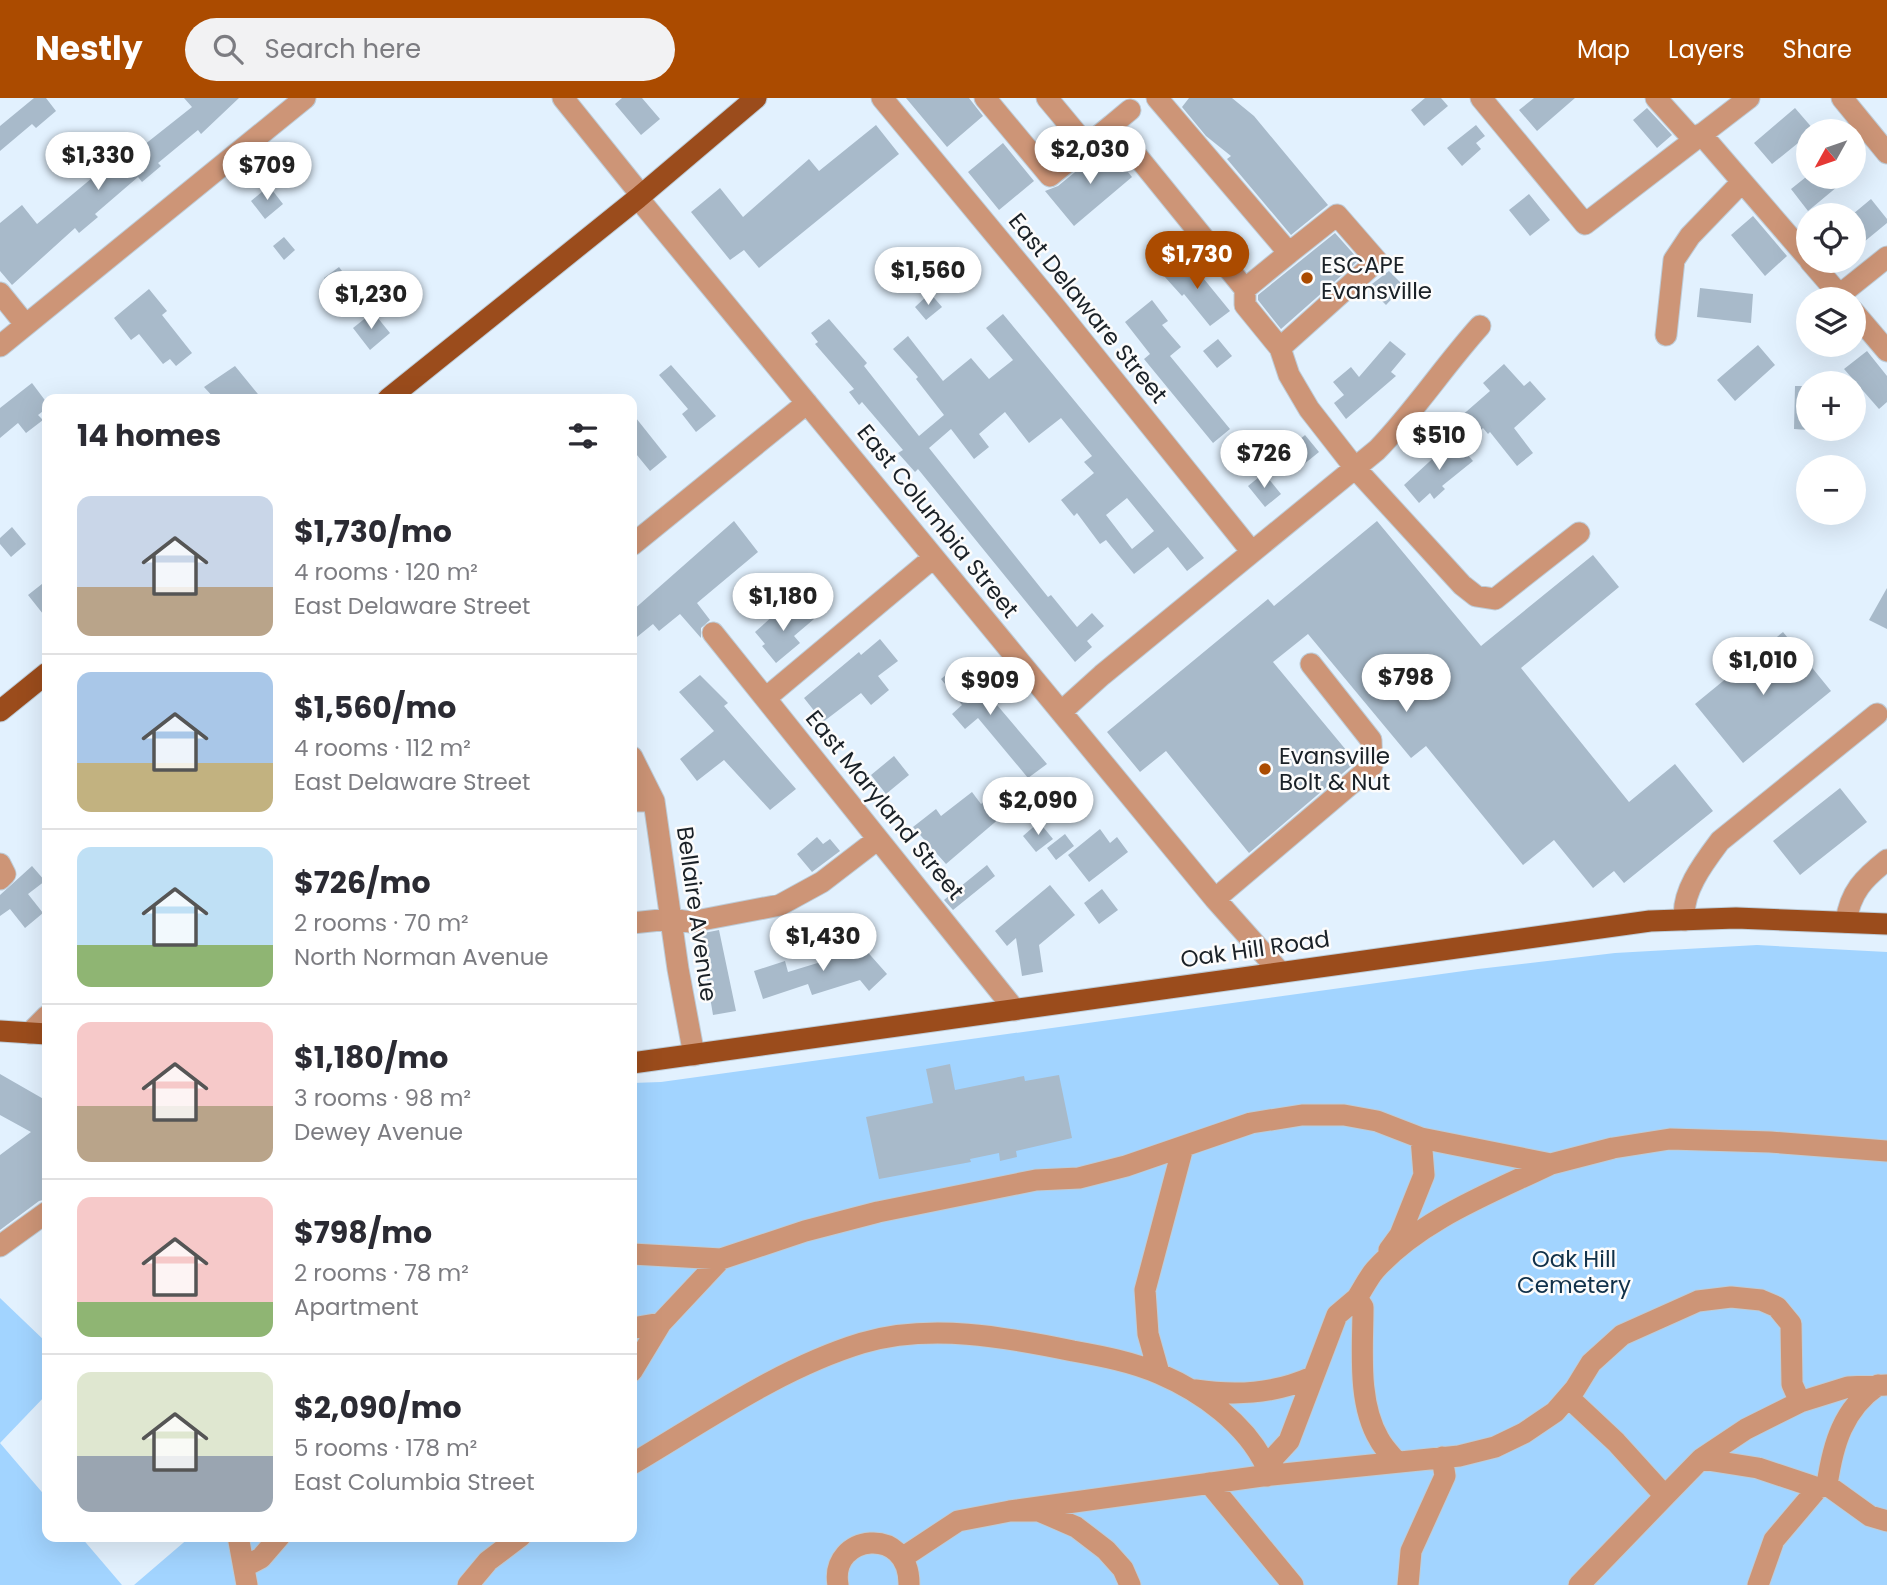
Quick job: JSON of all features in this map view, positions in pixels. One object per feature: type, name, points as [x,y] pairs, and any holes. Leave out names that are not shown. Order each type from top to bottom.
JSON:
[{"type":"main road","points":[[394,394],[756,98]]},
{"type":"main road","points":[[0,711],[42,677]]},
{"type":"main road","name":"Oak Hill Road","points":[[637,1062],[1549,933],[1735,918],[1887,924]]},
{"type":"main road","points":[[0,1031],[38,1034]]},
{"type":"street","points":[[0,346],[305,98]]},
{"type":"street","name":"East Columbia Street","points":[[563,98],[639,196],[933,558],[1214,899],[1280,972]]},
{"type":"street","name":"East Delaware Street","points":[[882,98],[1252,552]]},
{"type":"street","points":[[985,98],[1049,176],[1112,125],[1131,102]]},
{"type":"street","points":[[1047,98],[1087,146]]},
{"type":"street","points":[[1157,98],[1289,253]]},
{"type":"street","points":[[1481,98],[1585,224],[1749,98]]},
{"type":"street","points":[[1656,98],[1742,182],[1796,244]]},
{"type":"street","points":[[1842,98],[1887,153]]},
{"type":"street","points":[[1112,125],[1245,289],[1245,305],[1280,348],[1289,375],[1308,409],[1354,468],[1461,585],[1476,596],[1495,599],[1579,533]]},
{"type":"street","points":[[1666,335],[1674,260],[1690,236],[1742,182]]},
{"type":"street","points":[[1245,289],[1338,215],[1377,261],[1280,348]]},
{"type":"street","points":[[1850,287],[1887,257]]},
{"type":"street","points":[[0,293],[24,324]]},
{"type":"street","points":[[1061,712],[1401,426],[1445,366],[1480,326]]},
{"type":"street","points":[[1866,326],[1887,351]]},
{"type":"street","points":[[637,541],[807,403]]},
{"type":"street","points":[[766,697],[933,558]]},
{"type":"street","name":"East Maryland Street","points":[[713,634],[1015,1010]]},
{"type":"street","points":[[1214,899],[1372,766],[1371,740],[1311,664]]},
{"type":"street","points":[[1685,920],[1685,904],[1690,890],[1705,861],[1720,841],[1877,714]]},
{"type":"street","points":[[637,767],[654,801]]},
{"type":"street","name":"Bellaire Avenue","points":[[637,801],[654,801],[670,919],[694,1055]]},
{"type":"street","points":[[637,922],[670,919],[691,922],[780,905],[822,882],[878,839]]},
{"type":"street","points":[[1846,922],[1848,904],[1855,889],[1887,860]]},
{"type":"street","points":[[0,864],[5,874],[0,879]]},
{"type":"street","points":[[637,1254],[721,1259],[805,1231],[878,1212],[1036,1180],[1079,1178],[1183,1147],[1251,1123],[1302,1115],[1344,1115],[1377,1121],[1421,1138],[1551,1164]]},
{"type":"street","points":[[1266,1471],[1289,1441],[1337,1315],[1357,1298],[1400,1235],[1414,1205],[1424,1175],[1421,1138]]},
{"type":"street","points":[[1375,1271],[1420,1233],[1453,1213],[1551,1164],[1613,1148],[1670,1139],[1770,1142],[1887,1152]]},
{"type":"street","points":[[1159,1373],[1148,1334],[1145,1290],[1183,1147]]},
{"type":"street","points":[[0,1247],[42,1216]]},
{"type":"street","points":[[637,1363],[661,1323],[721,1259]]},
{"type":"street","points":[[902,1558],[958,1521],[1010,1511],[1209,1483],[1266,1471],[1459,1456],[1495,1447],[1524,1433],[1555,1412],[1591,1363],[1622,1335],[1698,1301],[1731,1297],[1761,1300],[1777,1307],[1791,1324],[1792,1384],[1800,1402]]},
{"type":"street","points":[[1357,1298],[1363,1307],[1365,1386],[1370,1415],[1378,1438],[1396,1461]]},
{"type":"street","points":[[637,1327],[661,1323]]},
{"type":"street","points":[[637,1461],[740,1400],[810,1363],[863,1343],[914,1334],[965,1334],[1021,1340],[1106,1357],[1159,1373],[1189,1389],[1237,1426],[1258,1449],[1266,1471]]},
{"type":"street","points":[[1189,1389],[1219,1394],[1255,1393],[1289,1388],[1312,1377]]},
{"type":"street","points":[[1579,1585],[1701,1459],[1746,1429],[1800,1402],[1848,1387],[1882,1385]]},
{"type":"street","points":[[1758,1585],[1774,1540],[1823,1487],[1833,1448],[1851,1409],[1882,1385]]},
{"type":"street","points":[[1568,1397],[1616,1442],[1665,1496]]},
{"type":"street","points":[[1408,1585],[1411,1551],[1445,1476],[1443,1457]]},
{"type":"street","points":[[1701,1459],[1758,1468],[1823,1487],[1870,1517],[1887,1521]]},
{"type":"street","points":[[1209,1483],[1293,1585]]},
{"type":"street","points":[[1010,1511],[1039,1511],[1076,1527],[1106,1550],[1123,1569],[1130,1585]]},
{"type":"street","points":[[239,1542],[246,1576]]},
{"type":"street","points":[[246,1576],[275,1542]]},
{"type":"street","points":[[468,1585],[488,1561],[512,1542]]},
{"type":"street","points":[[835,1579],[845,1556],[866,1543],[889,1546],[902,1558],[909,1573],[909,1585]]},
{"type":"green space","name":"Oak Hill Cemetery","points":[[1757,945],[1887,952],[1887,1585],[134,1585],[184,1542],[637,1542],[637,1083],[661,1082],[1478,969],[1615,953]]},
{"type":"green space","points":[[0,1298],[42,1338],[42,1399],[0,1443]]},
{"type":"green space","points":[[0,1443],[42,1492],[42,1542],[85,1542],[122,1585],[0,1585]]},
{"type":"building","points":[[34,98],[46,98],[56,111],[36,128],[32,124],[0,151],[0,126]]},
{"type":"building","points":[[184,98],[239,98],[201,134],[198,130],[158,163],[161,166],[142,182],[138,177],[95,214],[98,217],[79,233],[75,228],[12,285],[0,271],[0,223],[22,205],[37,224],[104,168],[105,170],[141,141],[144,145],[192,107]]},
{"type":"building","points":[[622,98],[642,98],[660,119],[641,135],[615,104]]},
{"type":"building","points":[[906,98],[969,98],[983,116],[947,147]]},
{"type":"building","points":[[1189,98],[1232,98],[1254,116],[1328,205],[1291,235],[1227,159],[1231,156],[1206,136],[1182,107]]},
{"type":"building","points":[[1425,98],[1441,98],[1448,106],[1424,126],[1411,110]]},
{"type":"building","points":[[1534,98],[1575,98],[1537,131],[1519,110]]},
{"type":"building","points":[[1647,108],[1672,135],[1657,148],[1633,120]]},
{"type":"building","points":[[1795,108],[1804,119],[1796,119],[1796,145],[1772,164],[1754,143]]},
{"type":"building","points":[[876,125],[899,154],[759,268],[744,250],[730,260],[691,212],[720,188],[743,217],[809,159],[819,171]]},
{"type":"building","points":[[1476,125],[1485,136],[1476,143],[1481,149],[1462,166],[1447,148]]},
{"type":"building","points":[[1003,143],[1034,181],[999,210],[968,172]]},
{"type":"building","points":[[1107,146],[1132,177],[1074,226],[1045,191],[1058,186]]},
{"type":"building","points":[[1796,185],[1796,189],[1835,189],[1818,203],[1802,203],[1791,189]]},
{"type":"building","points":[[269,186],[283,204],[265,219],[251,201]]},
{"type":"building","points":[[1529,194],[1550,220],[1530,236],[1509,210]]},
{"type":"building","points":[[1871,199],[1887,219],[1887,223],[1866,240],[1866,203]]},
{"type":"building","points":[[1753,216],[1787,256],[1765,276],[1731,235]]},
{"type":"building","name":"ESCAPE Evansville","points":[[1335,233],[1359,260],[1281,329],[1258,300],[1258,295]]},
{"type":"building","points":[[284,237],[295,250],[284,260],[273,246]]},
{"type":"building","points":[[1186,257],[1230,311],[1210,326],[1184,294],[1182,296],[1164,276]]},
{"type":"building","points":[[339,267],[351,283],[337,294],[324,278]]},
{"type":"building","points":[[1389,271],[1404,286],[1386,305],[1368,287]]},
{"type":"building","points":[[1700,288],[1753,294],[1751,323],[1697,317]]},
{"type":"building","points":[[149,289],[167,311],[162,315],[192,353],[176,366],[170,359],[163,364],[139,334],[131,340],[114,318]]},
{"type":"building","points":[[930,293],[942,307],[926,320],[915,307]]},
{"type":"building","points":[[1152,300],[1168,321],[1162,325],[1181,347],[1170,356],[1230,429],[1213,443],[1144,359],[1150,354],[1125,322]]},
{"type":"building","points":[[373,312],[390,333],[370,350],[353,328]]},
{"type":"building","points":[[1003,314],[1204,558],[1187,571],[1168,547],[1134,574],[1106,540],[1100,544],[1077,513],[1074,516],[1061,500],[1094,473],[1084,462],[1092,456],[1061,418],[1029,443],[1005,412],[979,434],[989,447],[974,459],[951,429],[929,448],[1048,597],[1051,595],[1077,627],[1092,613],[1104,626],[1087,641],[1092,647],[1075,662],[918,469],[915,472],[898,453],[903,450],[862,402],[859,405],[849,392],[854,389],[815,344],[818,342],[811,333],[829,319],[867,363],[864,366],[919,436],[944,415],[916,379],[918,377],[893,349],[908,336],[943,381],[971,358],[989,379],[1013,360],[986,328]],"holes":[[[1127,498],[1154,531],[1132,549],[1106,515]]]},
{"type":"building","points":[[1218,339],[1232,356],[1217,368],[1203,351]]},
{"type":"building","points":[[1390,341],[1406,354],[1391,372],[1396,376],[1346,419],[1334,403],[1344,395],[1333,382],[1351,367],[1359,377]]},
{"type":"building","points":[[1758,345],[1775,365],[1735,401],[1717,380]]},
{"type":"building","points":[[1866,352],[1887,376],[1887,402],[1879,409],[1866,394],[1866,371],[1844,369],[1859,357],[1866,357]]},
{"type":"building","points":[[1504,364],[1524,386],[1530,381],[1546,399],[1514,428],[1533,453],[1517,466],[1490,432],[1488,434],[1483,428],[1474,436],[1459,418],[1490,391],[1483,383]]},
{"type":"building","points":[[671,365],[716,416],[696,432],[682,414],[688,409],[659,375]]},
{"type":"building","points":[[235,366],[258,394],[210,394],[204,387]]},
{"type":"building","points":[[32,383],[42,396],[42,412],[38,415],[42,421],[26,433],[18,423],[0,438],[0,408]]},
{"type":"building","points":[[1795,386],[1796,386],[1796,429]]},
{"type":"building","points":[[637,419],[667,457],[650,471],[637,455]]},
{"type":"building","points":[[1305,435],[1319,452],[1298,469],[1285,452]]},
{"type":"building","points":[[1454,439],[1473,461],[1442,486],[1445,489],[1434,499],[1430,493],[1419,503],[1404,485]]},
{"type":"building","points":[[1264,473],[1281,494],[1265,507],[1248,486]]},
{"type":"building","points":[[734,521],[758,552],[697,603],[710,620],[701,628],[701,638],[680,614],[659,631],[653,624],[637,637],[637,607]]},
{"type":"building","points":[[1377,521],[1481,646],[1593,555],[1619,587],[1521,668],[1629,802],[1675,764],[1713,811],[1624,883],[1614,871],[1593,888],[1554,840],[1523,865],[1426,746],[1411,758],[1308,634],[1273,662],[1356,762],[1249,853],[1166,751],[1140,772],[1107,732],[1268,599],[1274,606]]},
{"type":"building","points":[[12,527],[26,544],[11,557],[0,544],[0,538]]},
{"type":"building","points":[[42,584],[42,613],[28,595]]},
{"type":"building","points":[[1887,588],[1887,629],[1869,620]]},
{"type":"building","points":[[802,604],[814,619],[794,636],[800,643],[776,663],[755,632],[775,614],[781,621]]},
{"type":"building","points":[[1783,632],[1831,691],[1743,763],[1695,704]]},
{"type":"building","points":[[880,639],[898,661],[878,676],[889,690],[871,705],[861,693],[823,722],[804,698],[859,652],[861,655]]},
{"type":"building","points":[[964,660],[985,686],[988,683],[1003,700],[997,705],[1047,764],[1028,778],[978,718],[965,729],[952,714],[962,705],[941,679]]},
{"type":"building","points":[[700,675],[728,703],[724,706],[796,789],[770,810],[724,760],[697,781],[680,759],[714,731],[679,692]]},
{"type":"building","points":[[894,756],[909,775],[886,794],[871,775]]},
{"type":"building","points":[[1008,783],[1021,800],[946,864],[913,827],[936,809],[941,816],[972,792],[981,804]]},
{"type":"building","points":[[1840,788],[1867,822],[1800,875],[1773,841]]},
{"type":"building","points":[[1039,822],[1053,839],[1036,852],[1023,836]]},
{"type":"building","points":[[1100,829],[1110,843],[1117,837],[1128,852],[1089,882],[1068,855]]},
{"type":"building","points":[[1065,834],[1074,846],[1056,860],[1047,848]]},
{"type":"building","points":[[817,837],[823,844],[830,839],[840,851],[812,872],[797,854]]},
{"type":"building","points":[[987,865],[995,876],[953,910],[944,900]]},
{"type":"building","points":[[32,866],[42,878],[42,883],[28,894],[42,914],[25,928],[10,909],[0,916],[0,895]]},
{"type":"building","points":[[1050,885],[1075,915],[1039,945],[1043,972],[1022,976],[1016,938],[1007,946],[995,931]]},
{"type":"building","points":[[1102,889],[1118,910],[1099,924],[1084,903]]},
{"type":"building","points":[[719,930],[736,1011],[713,1015],[705,967],[709,967],[699,934]]},
{"type":"building","points":[[856,939],[887,974],[869,991],[860,980],[812,995],[808,984],[763,999],[754,971],[785,961],[788,972],[834,958]]},
{"type":"building","points":[[950,1064],[955,1090],[1024,1076],[1025,1081],[1059,1075],[1072,1138],[1016,1151],[1017,1157],[1000,1161],[999,1153],[970,1159],[971,1162],[879,1179],[866,1117],[933,1103],[926,1069]]},
{"type":"building","points":[[0,1074],[42,1098],[42,1200],[0,1230],[0,1155],[31,1132],[0,1115]]},
{"type":"place","name":"ESCAPE Evansville","points":[[1307,278]]},
{"type":"place","name":"Evansville Bolt & Nut","points":[[1265,769]]}]
